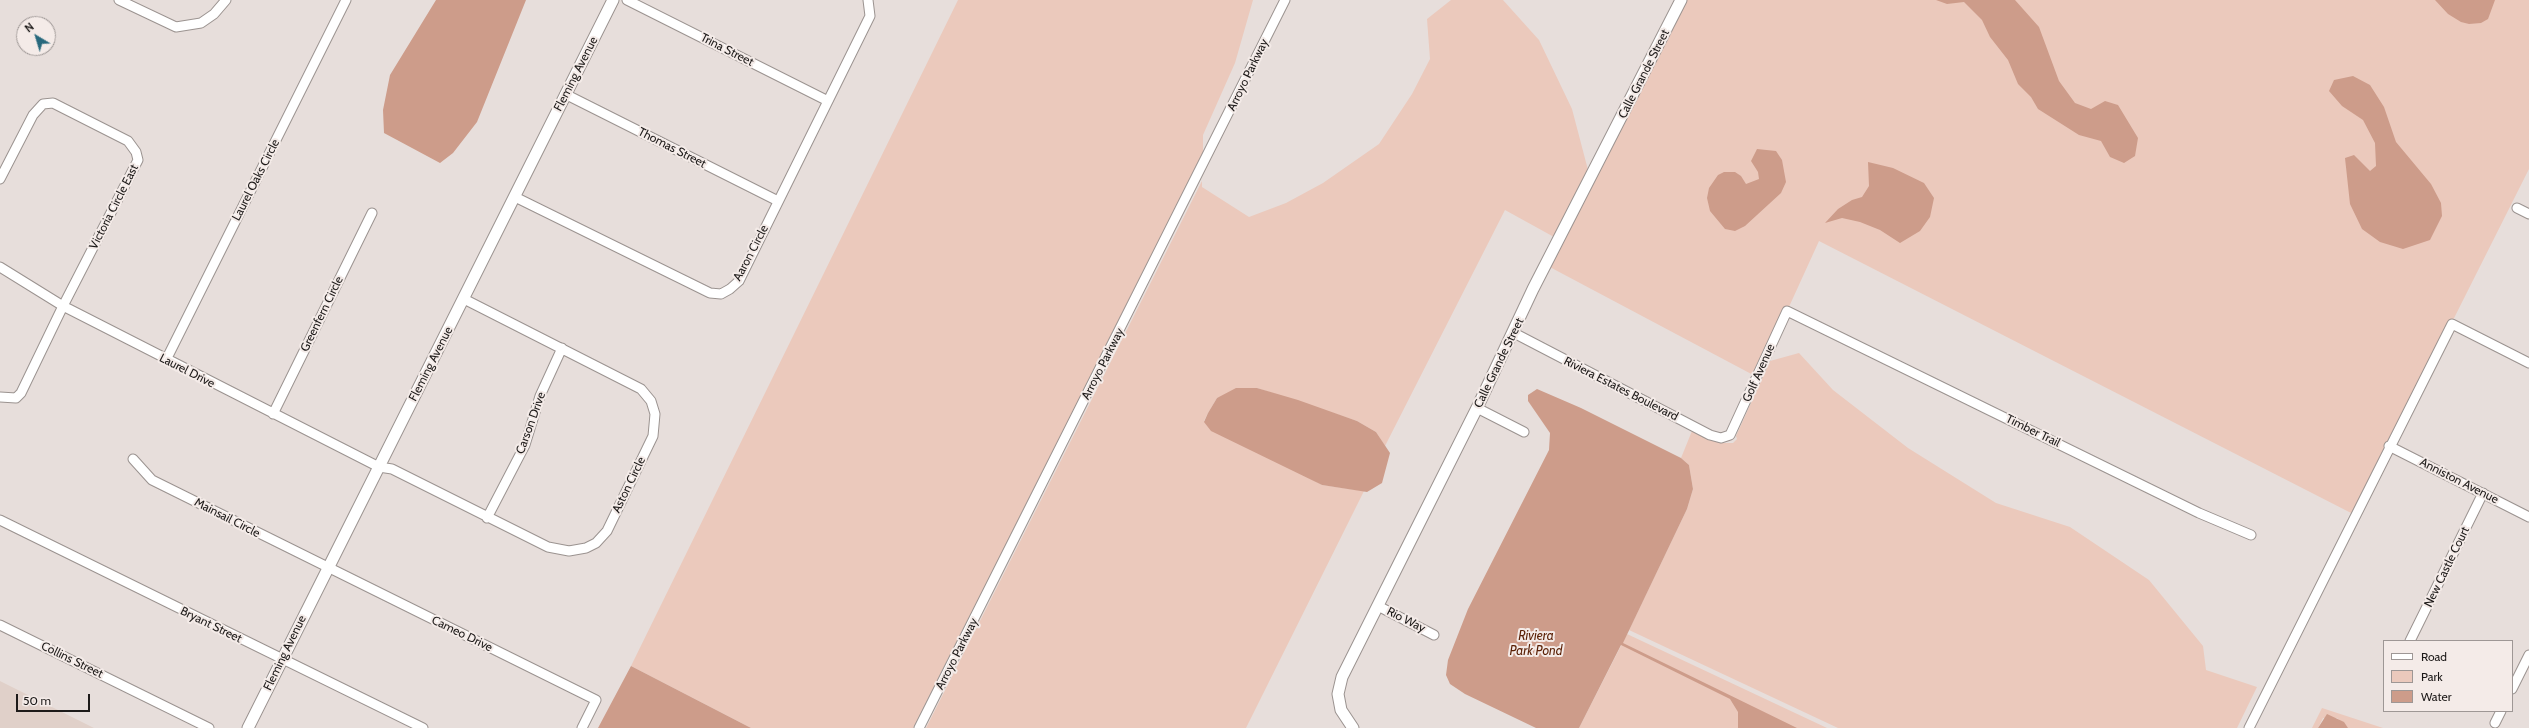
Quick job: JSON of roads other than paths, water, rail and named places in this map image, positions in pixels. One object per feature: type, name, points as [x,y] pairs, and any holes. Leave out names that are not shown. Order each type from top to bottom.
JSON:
[{"type":"street","points":[[119,0],[176,27],[201,23],[214,14],[226,0]]},
{"type":"street","name":"Laurel Oaks Circle","points":[[166,360],[346,0]]},
{"type":"street","name":"Fleming Avenue","points":[[248,728],[613,0]]},
{"type":"street","name":"Trina Street","points":[[626,0],[828,101]]},
{"type":"street","name":"Aaron Circle","points":[[514,197],[710,294],[721,294],[739,281],[870,16],[868,0]]},
{"type":"street","name":"Arroyo Parkway","points":[[920,728],[1285,0]]},
{"type":"street","name":"Calle Grande Street","points":[[1353,728],[1341,710],[1338,694],[1342,677],[1514,333],[1533,289],[1681,0]]},
{"type":"street","name":"Thomas Street","points":[[566,94],[778,201]]},
{"type":"street","name":"Victoria Circle East","points":[[0,179],[32,115],[43,104],[53,103],[128,141],[136,152],[138,160],[134,171],[63,306],[21,393],[16,398],[0,397]]},
{"type":"street","points":[[2517,208],[2529,214]]},
{"type":"street","name":"Greenfern Circle","points":[[273,414],[372,213]]},
{"type":"street","name":"Laurel Drive","points":[[0,267],[63,306],[166,360],[379,467]]},
{"type":"street","name":"Aston Circle","points":[[379,467],[392,469],[548,547],[569,551],[586,548],[596,543],[607,531],[653,436],[655,414],[651,401],[641,389],[464,299]]},
{"type":"street","name":"Timber Trail","points":[[1787,311],[1817,324],[2199,513],[2251,535]]},
{"type":"street","name":"Golf Avenue","points":[[1730,435],[1787,311]]},
{"type":"street","points":[[2249,728],[2389,446],[2452,324],[2529,363]]},
{"type":"street","name":"Riviera Estates Boulevard","points":[[1514,333],[1710,435],[1721,438],[1730,435]]},
{"type":"street","name":"Carson Drive","points":[[488,518],[525,445],[540,396],[562,348]]},
{"type":"street","points":[[1477,408],[1524,432]]},
{"type":"street","name":"Anniston Avenue","points":[[2389,446],[2529,517]]},
{"type":"street","name":"Mainsail Circle","points":[[133,460],[152,480],[327,568]]},
{"type":"street","name":"New Castle Court","points":[[2410,640],[2483,493]]},
{"type":"street","name":"Bryant Street","points":[[0,520],[423,728]]},
{"type":"street","name":"Cameo Drive","points":[[327,568],[596,700],[582,728]]},
{"type":"street","name":"Rio Way","points":[[1378,606],[1434,635]]},
{"type":"street","name":"Collins Street","points":[[0,625],[209,728]]},
{"type":"street","points":[[2513,687],[2529,655]]},
{"type":"street","points":[[2495,723],[2500,712]]},
{"type":"water","points":[[436,0],[526,0],[477,122],[453,153],[440,163],[384,133],[383,110],[390,75]]},
{"type":"water","points":[[1936,0],[2015,0],[2039,27],[2059,81],[2075,103],[2091,109],[2105,101],[2118,105],[2138,138],[2135,156],[2124,163],[2110,157],[2101,141],[2079,135],[2038,109],[2031,97],[2018,84],[2008,60],[1990,37],[1982,20],[1964,2],[1947,4]]},
{"type":"water","points":[[2435,0],[2495,0],[2488,19],[2481,23],[2469,24],[2461,22],[2448,14]]},
{"type":"water","points":[[2353,76],[2370,85],[2384,107],[2396,142],[2431,184],[2441,203],[2442,216],[2430,240],[2403,249],[2380,242],[2362,229],[2350,204],[2345,158],[2354,155],[2370,171],[2376,166],[2375,143],[2363,120],[2342,106],[2329,91],[2334,80]]},
{"type":"water","points":[[1757,149],[1776,151],[1782,160],[1786,182],[1781,193],[1745,226],[1735,231],[1725,229],[1710,211],[1707,198],[1709,188],[1718,175],[1724,172],[1735,172],[1741,176],[1746,184],[1759,179],[1758,172],[1751,161]]},
{"type":"water","points":[[1868,162],[1893,168],[1924,183],[1934,198],[1930,217],[1920,231],[1900,243],[1880,230],[1860,222],[1842,218],[1825,223],[1838,209],[1852,200],[1862,197],[1869,186]]},
{"type":"water","points":[[1236,388],[1257,388],[1298,400],[1357,421],[1376,432],[1390,453],[1382,483],[1367,492],[1322,485],[1211,431],[1204,422],[1208,413],[1217,398]]},
{"type":"water","name":"Riviera Park Pond","points":[[1537,389],[1581,408],[1681,458],[1689,465],[1693,489],[1687,509],[1623,643],[1797,728],[1738,728],[1738,712],[1730,699],[1621,645],[1579,728],[1536,728],[1465,694],[1450,684],[1446,675],[1448,660],[1468,609],[1549,450],[1550,433],[1528,401],[1528,395]]},
{"type":"water","points":[[631,666],[751,728],[598,728]]},
{"type":"water","points":[[2327,714],[2344,722],[2348,728],[2318,728]]}]
